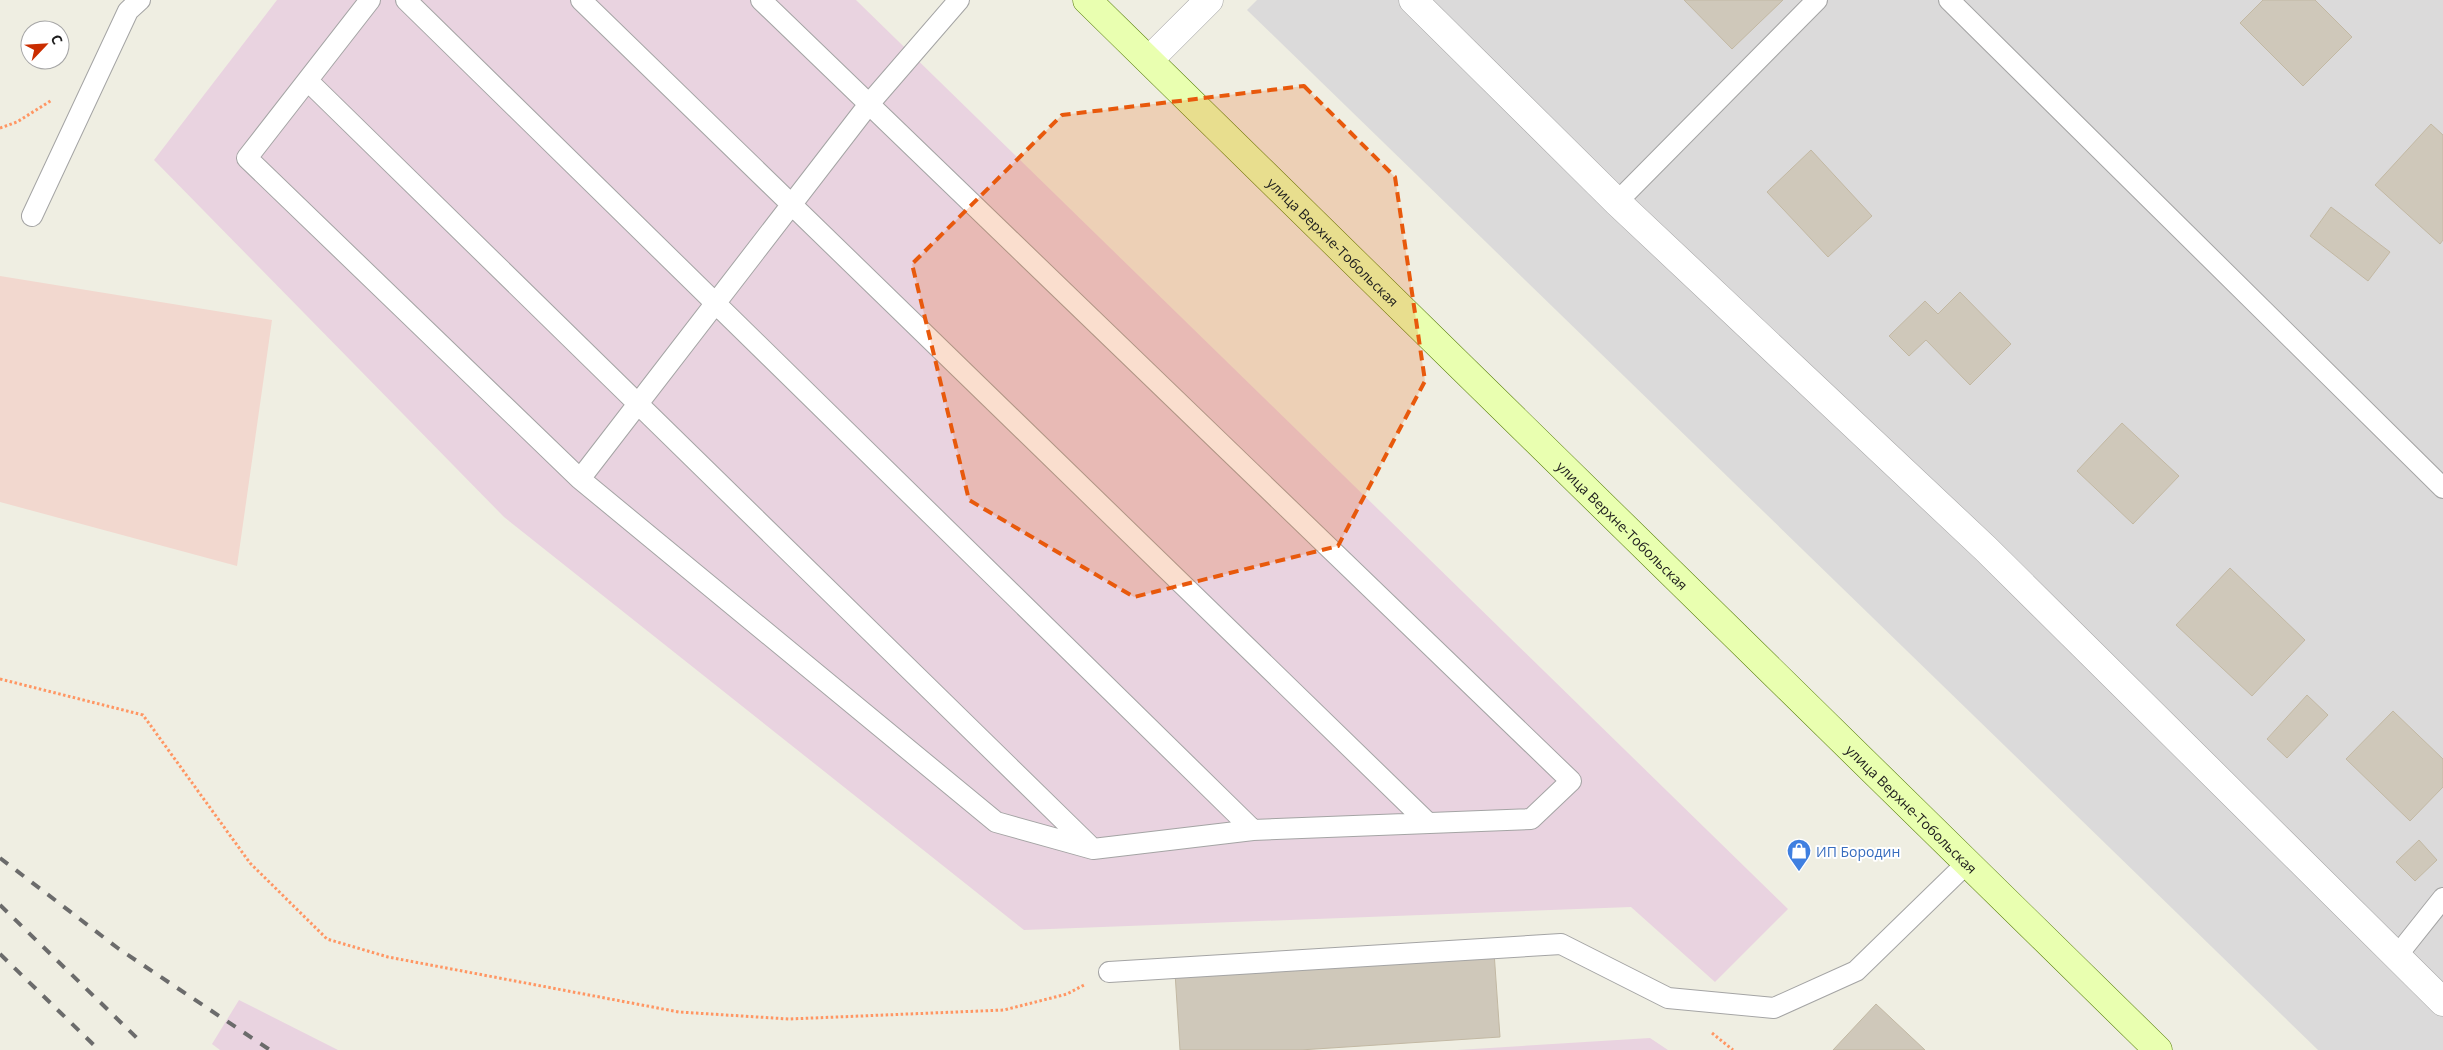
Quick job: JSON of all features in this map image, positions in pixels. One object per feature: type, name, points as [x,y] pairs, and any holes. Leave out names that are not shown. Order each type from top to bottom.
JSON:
[{"type":"street","name":"улица Верхне-Тобольская","points":[[1087,0],[1966,864],[2158,1050]]},
{"type":"street","points":[[1149,60],[1209,0]]},
{"type":"street","points":[[1413,0],[1617,202],[1986,549],[2396,958],[2443,1002]]},
{"type":"lane","points":[[32,216],[128,11],[140,0]]},
{"type":"lane","points":[[370,0],[248,158],[580,479],[996,822],[1093,848],[1253,830],[1531,819],[1571,781],[761,0]]},
{"type":"lane","points":[[406,0],[1253,830]]},
{"type":"lane","points":[[581,0],[1428,823]]},
{"type":"lane","points":[[580,479],[869,104],[959,0]]},
{"type":"lane","points":[[1617,202],[1817,0]]},
{"type":"lane","points":[[1949,0],[2443,488]]},
{"type":"lane","points":[[308,81],[1093,848]]},
{"type":"lane","points":[[1109,972],[1561,944],[1668,998],[1774,1008],[1856,972],[1966,864]]},
{"type":"lane","points":[[2396,958],[2443,898]]},
{"type":"path","points":[[0,679],[143,715],[250,863],[320,933],[327,939],[388,957],[679,1012],[789,1019],[1004,1010],[1067,994],[1109,972]]},
{"type":"highlighted area","points":[[1304,86],[1395,177],[1425,381],[1338,546],[1134,597],[969,500],[912,264],[1062,115]]},
{"type":"shaded area","points":[[277,0],[856,0],[1788,909],[1715,982],[1631,907],[1024,930],[504,517],[154,160]]},
{"type":"shaded area","points":[[1257,0],[2443,0],[2443,1050],[2318,1050],[1247,10]]},
{"type":"shaded area","points":[[0,276],[272,320],[237,566],[0,502]]},
{"type":"shaded area","points":[[239,1000],[338,1050],[220,1050],[212,1044]]},
{"type":"shaded area","points":[[1650,1038],[1668,1050],[1457,1050]]},
{"type":"building","points":[[1684,0],[1783,0],[1732,49]]},
{"type":"building","points":[[2263,0],[2315,0],[2352,37],[2303,86],[2240,23]]},
{"type":"building","points":[[2431,124],[2443,135],[2443,240],[2440,244],[2375,185]]},
{"type":"building","points":[[1811,150],[1872,216],[1828,257],[1767,192]]},
{"type":"building","points":[[2331,207],[2390,252],[2368,281],[2310,236]]},
{"type":"building","points":[[1960,292],[2011,344],[1970,385],[1926,340],[1909,356],[1889,336],[1925,301],[1938,314]]},
{"type":"building","points":[[2122,423],[2179,476],[2133,524],[2077,471]]},
{"type":"building","points":[[2230,568],[2305,640],[2252,696],[2176,625]]},
{"type":"building","points":[[2307,695],[2328,715],[2287,758],[2267,739]]},
{"type":"building","points":[[2393,711],[2443,759],[2443,787],[2410,821],[2346,759]]},
{"type":"building","points":[[2419,840],[2437,860],[2415,881],[2396,862]]},
{"type":"building","points":[[1494,952],[1500,1037],[1300,1050],[1180,1050],[1175,973]]},
{"type":"building","points":[[1876,1004],[1925,1050],[1833,1050]]},
{"type":"railway","points":[[0,858],[119,949],[270,1050]]},
{"type":"railway","points":[[0,905],[140,1041]]},
{"type":"railway","points":[[0,954],[99,1050]]},
{"type":"place","name":"ИП Бородин","points":[[1799,872]]}]
